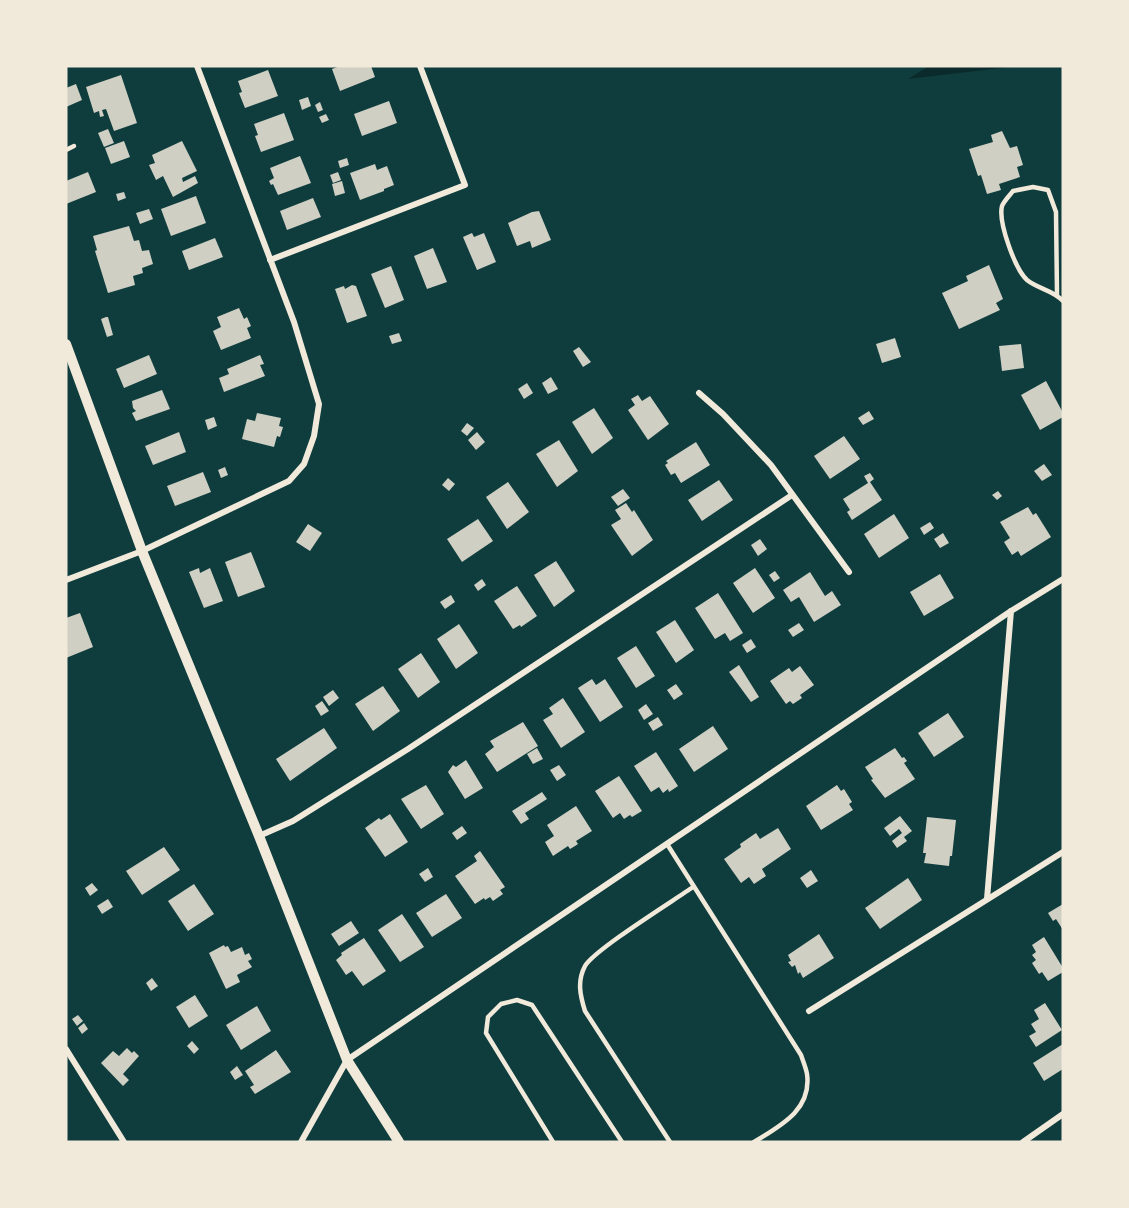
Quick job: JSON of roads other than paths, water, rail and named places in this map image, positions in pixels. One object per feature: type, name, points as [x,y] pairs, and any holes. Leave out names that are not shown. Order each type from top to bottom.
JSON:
[{"type":"street","points":[[66,580],[142,551],[289,481],[304,464],[314,436],[319,404],[294,322],[197,66]]},
{"type":"street","points":[[270,260],[465,184],[420,66]]},
{"type":"street","points":[[66,344],[142,551],[347,1060],[399,1142]]},
{"type":"street","points":[[699,393],[723,414],[771,465],[849,572]]},
{"type":"street","points":[[258,836],[293,821],[408,749],[792,495]]},
{"type":"street","points":[[301,1142],[347,1060],[1011,611],[1063,579]]},
{"type":"street","points":[[987,899],[1011,611]]},
{"type":"street","points":[[809,1011],[1063,852]]},
{"type":"street","points":[[66,1048],[124,1142]]},
{"type":"street","points":[[1023,1142],[1063,1114]]},
{"type":"lane","points":[[66,150],[74,146]]},
{"type":"lane","points":[[1057,294],[1056,212],[1048,190],[1033,187],[1013,191],[1002,206],[1003,230],[1009,248],[1026,280],[1057,294],[1063,301]]},
{"type":"lane","points":[[667,844],[801,1055],[807,1074],[805,1096],[798,1111],[782,1125],[754,1142]]},
{"type":"lane","points":[[670,1142],[585,1011],[579,992],[586,963],[693,887]]},
{"type":"lane","points":[[553,1142],[486,1033],[488,1017],[501,1004],[517,1000],[532,1005],[622,1142]]},
{"type":"water","points":[[929,66],[1019,66],[908,79]]}]
